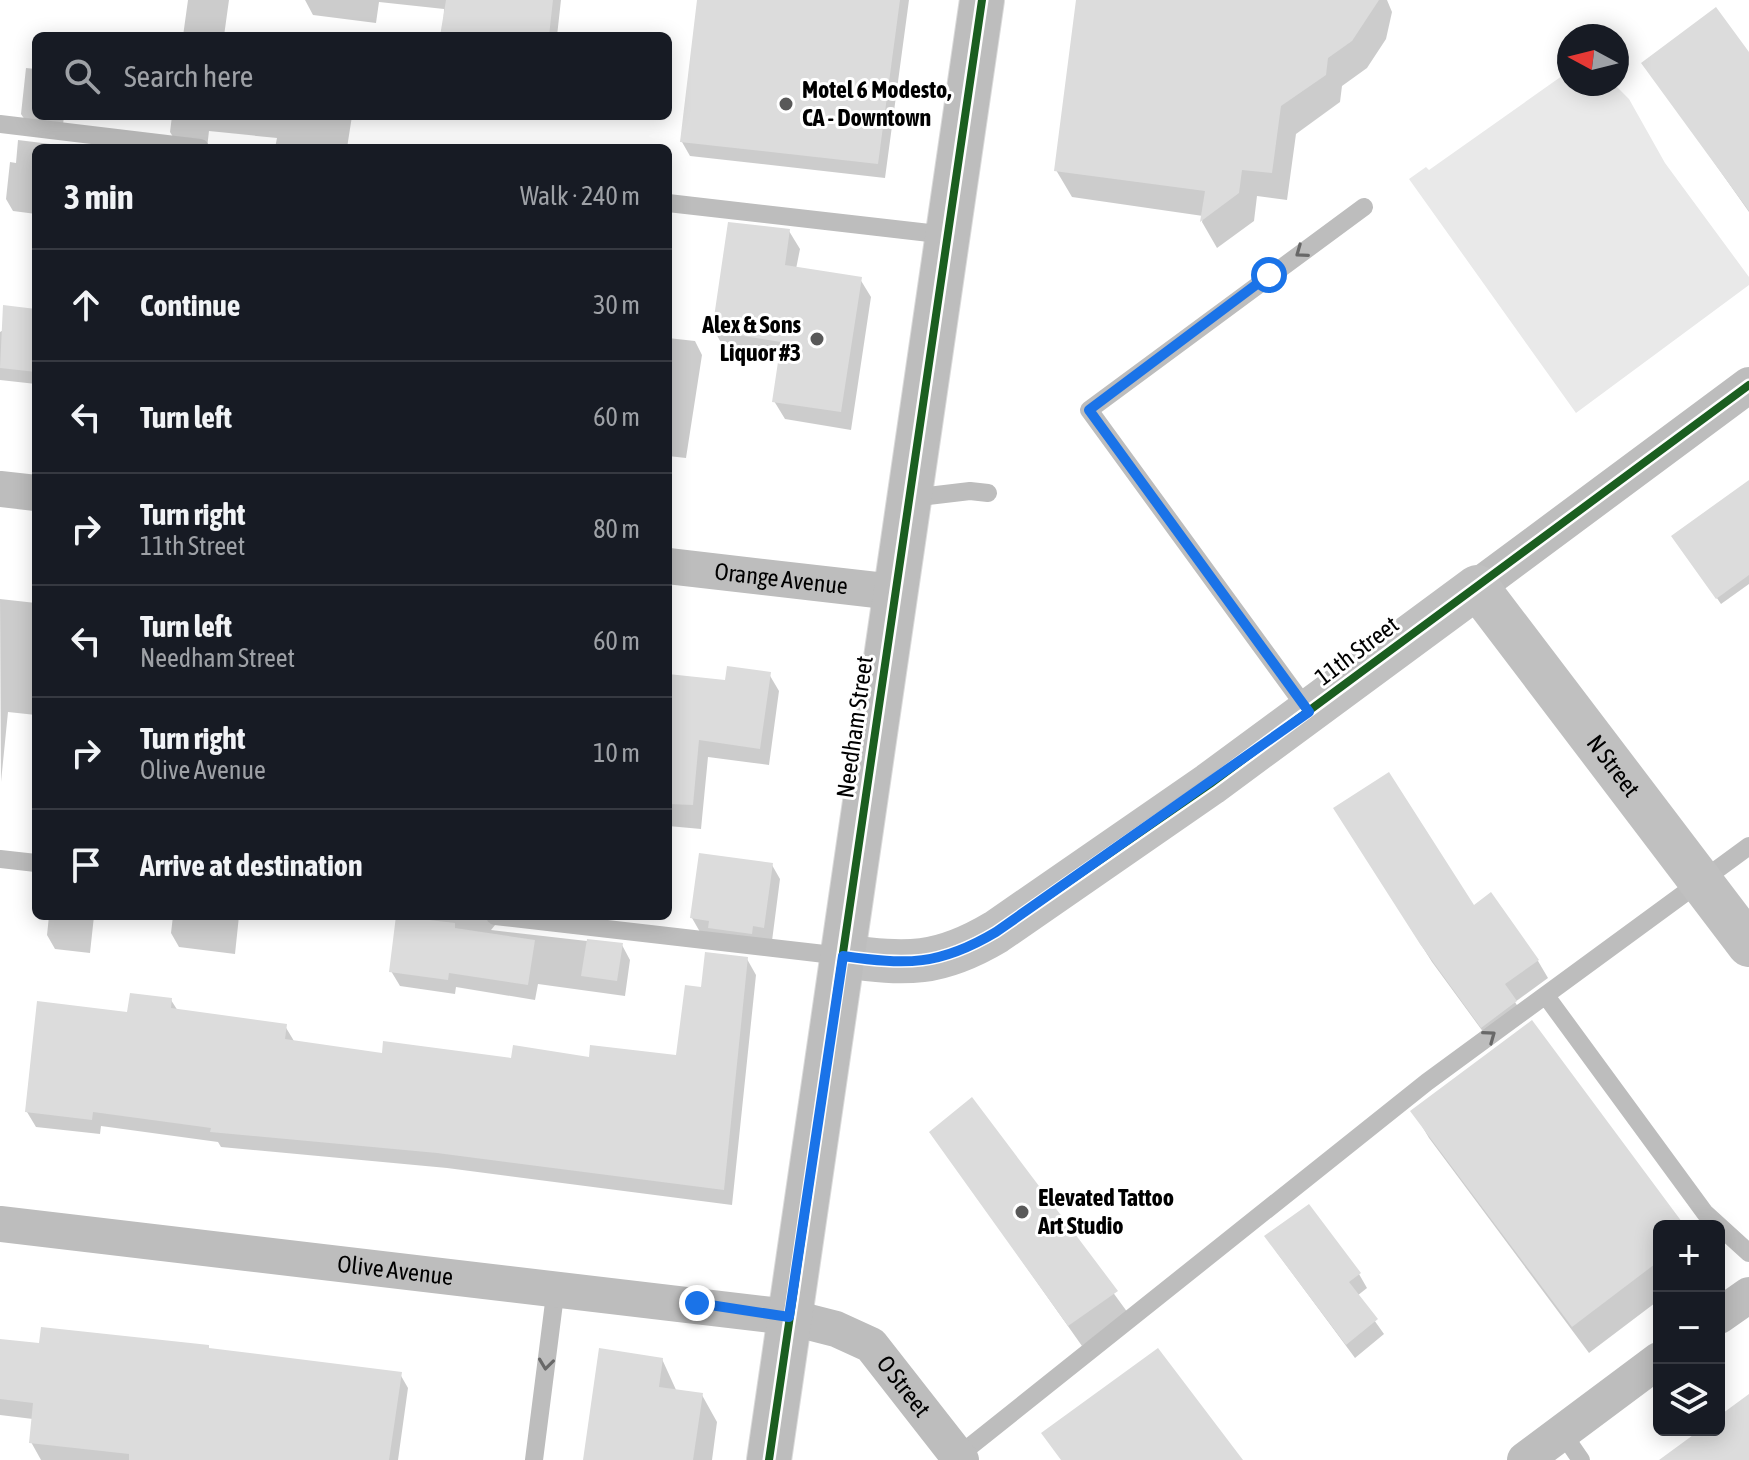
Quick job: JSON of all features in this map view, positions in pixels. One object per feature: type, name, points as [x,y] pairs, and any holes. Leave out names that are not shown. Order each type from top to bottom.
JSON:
[{"type":"main road","name":"Needham Street","points":[[769,1460],[982,0]]},
{"type":"street","name":"11th Street","points":[[843,956],[914,964],[967,949],[996,932],[1309,712],[1749,385]]},
{"type":"street","points":[[0,489],[32,493]]},
{"type":"street","name":"Orange Avenue","points":[[672,566],[894,592]]},
{"type":"street","name":"N Street","points":[[1477,587],[1749,945]]},
{"type":"street","name":"Olive Avenue","points":[[0,1224],[556,1287],[789,1317]]},
{"type":"street","points":[[1725,1312],[1749,1295]]},
{"type":"street","name":"O Street","points":[[789,1317],[836,1329],[871,1345],[959,1458]]},
{"type":"street","points":[[1525,1460],[1653,1364]]},
{"type":"lane","points":[[0,124],[167,144]]},
{"type":"lane","points":[[672,203],[947,235]]},
{"type":"lane","points":[[1309,712],[1089,410],[1364,207]]},
{"type":"lane","points":[[908,498],[970,491],[988,493]]},
{"type":"lane","points":[[959,1458],[1427,1082],[1749,846]]},
{"type":"lane","points":[[0,859],[32,863]]},
{"type":"lane","points":[[530,920],[843,956]]},
{"type":"lane","points":[[1546,996],[1705,1213],[1749,1253]]},
{"type":"lane","points":[[534,1460],[556,1287]]},
{"type":"lane","points":[[1561,1431],[1581,1460]]},
{"type":"shaded area","points":[[1557,79],[1557,96],[1626,96],[1665,163],[1749,277],[1749,285],[1576,413],[1409,179],[1426,167],[1429,170]]},
{"type":"building","points":[[446,0],[553,0],[549,32],[441,32]]},
{"type":"building","name":"Motel 6 Modesto, CA - Downtown","points":[[697,0],[900,0],[878,164],[680,142]]},
{"type":"building","points":[[1076,0],[1379,0],[1352,41],[1328,58],[1326,75],[1281,106],[1272,173],[1242,170],[1239,193],[1200,222],[1205,191],[1054,171]]},
{"type":"building","points":[[1716,7],[1749,52],[1749,211],[1641,63]]},
{"type":"building","points":[[728,222],[790,229],[785,265],[862,277],[841,412],[772,402],[781,342],[712,331]]},
{"type":"building","points":[[3,305],[32,309],[32,372],[0,368]]},
{"type":"building","points":[[1749,480],[1749,575],[1716,599],[1671,536]]},
{"type":"building","points":[[727,666],[771,672],[760,749],[699,740],[693,805],[672,804],[672,674],[725,680]]},
{"type":"building","points":[[1389,772],[1474,905],[1491,892],[1539,960],[1505,984],[1517,1001],[1481,1028],[1420,944],[1333,808]]},
{"type":"building","points":[[699,853],[773,863],[764,928],[753,926],[752,934],[708,928],[709,921],[690,918]]},
{"type":"building","points":[[396,920],[455,923],[455,928],[535,940],[528,985],[449,973],[448,980],[389,972]]},
{"type":"building","points":[[587,939],[623,943],[617,981],[581,976]]},
{"type":"building","points":[[705,952],[748,957],[724,1190],[437,1153],[210,1132],[211,1128],[93,1112],[92,1120],[25,1112],[37,1001],[127,1012],[130,993],[172,998],[171,1008],[287,1024],[285,1039],[382,1053],[383,1041],[511,1058],[513,1045],[589,1057],[590,1045],[676,1055],[685,985],[701,987]]},
{"type":"building","points":[[1532,1020],[1681,1220],[1653,1220],[1653,1266],[1572,1327],[1410,1111]]},
{"type":"building","name":"Elevated Tattoo Art Studio","points":[[972,1097],[1118,1291],[1068,1326],[929,1132]]},
{"type":"building","points":[[1309,1204],[1361,1273],[1349,1282],[1378,1319],[1346,1345],[1264,1236]]},
{"type":"building","points":[[41,1327],[209,1345],[209,1348],[402,1372],[389,1460],[129,1460],[129,1454],[29,1443],[33,1403],[0,1399],[0,1339],[39,1343]]},
{"type":"building","points":[[599,1348],[663,1358],[659,1387],[703,1393],[693,1460],[583,1460]]},
{"type":"building","points":[[1158,1348],[1243,1460],[1061,1460],[1041,1433]]},
{"type":"building","points":[[1749,1394],[1749,1460],[1659,1460],[1692,1436],[1725,1436],[1725,1412]]},
{"type":"cycle path","points":[[769,1460],[982,0]]},
{"type":"cycle path","points":[[843,956],[886,961],[922,960],[957,951],[996,932],[1210,784],[1749,385]]},
{"type":"place","name":"Motel 6 Modesto, CA - Downtown","points":[[786,104]]},
{"type":"place","name":"Alex & Sons Liquor #3","points":[[817,339]]},
{"type":"place","name":"Elevated Tattoo Art Studio","points":[[1022,1212]]},
{"type":"route","points":[[697,1303],[789,1317],[843,956],[914,964],[967,949],[1210,784],[1309,712],[1089,410],[1174,343],[1269,275]]}]
